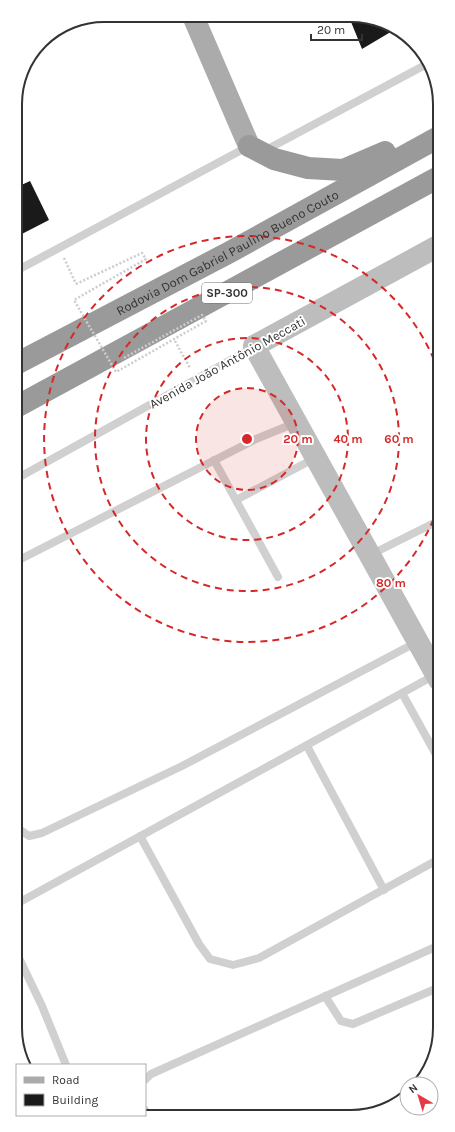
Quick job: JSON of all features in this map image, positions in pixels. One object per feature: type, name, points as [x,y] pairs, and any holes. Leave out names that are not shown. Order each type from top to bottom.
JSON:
[{"type":"highway","points":[[256,149],[274,159],[308,168],[343,170],[433,132]]},
{"type":"highway","name":"Rodovia Dom Gabriel Paulino Bueno Couto","points":[[22,361],[230,252],[433,140]]},
{"type":"highway","name":"SP-300","points":[[22,404],[433,180]]},
{"type":"main road","points":[[196,22],[256,149]]},
{"type":"main road","name":"Avenida João Antônio Meccati","points":[[254,346],[433,249]]},
{"type":"main road","points":[[254,346],[295,423],[433,670]]},
{"type":"lane","points":[[22,268],[423,66]]},
{"type":"lane","name":"Avenida João Antônio Meccati","points":[[22,476],[254,346]]},
{"type":"lane","points":[[22,558],[256,439],[295,423]]},
{"type":"lane","points":[[236,500],[315,458]]},
{"type":"lane","points":[[214,460],[278,577]]},
{"type":"lane","points":[[369,555],[433,523]]},
{"type":"lane","points":[[22,831],[29,836],[42,833],[182,766],[418,642]]},
{"type":"lane","points":[[22,901],[402,693],[433,679]]},
{"type":"lane","points":[[402,693],[433,749]]},
{"type":"lane","points":[[307,746],[384,890]]},
{"type":"lane","points":[[140,836],[199,944],[210,959],[233,965],[259,958],[433,862]]},
{"type":"lane","points":[[146,1079],[151,1074],[433,948]]},
{"type":"lane","points":[[22,964],[42,1006],[66,1064]]},
{"type":"lane","points":[[325,996],[341,1021],[353,1024],[433,990]]},
{"type":"path","points":[[59,248],[76,284],[142,253],[146,260],[74,300],[116,372],[206,321],[202,315],[122,359]]},
{"type":"path","points":[[174,339],[196,379]]},
{"type":"building","points":[[351,22],[377,26],[390,32],[362,49]]},
{"type":"building","points":[[30,181],[49,220],[22,234],[22,185]]}]
